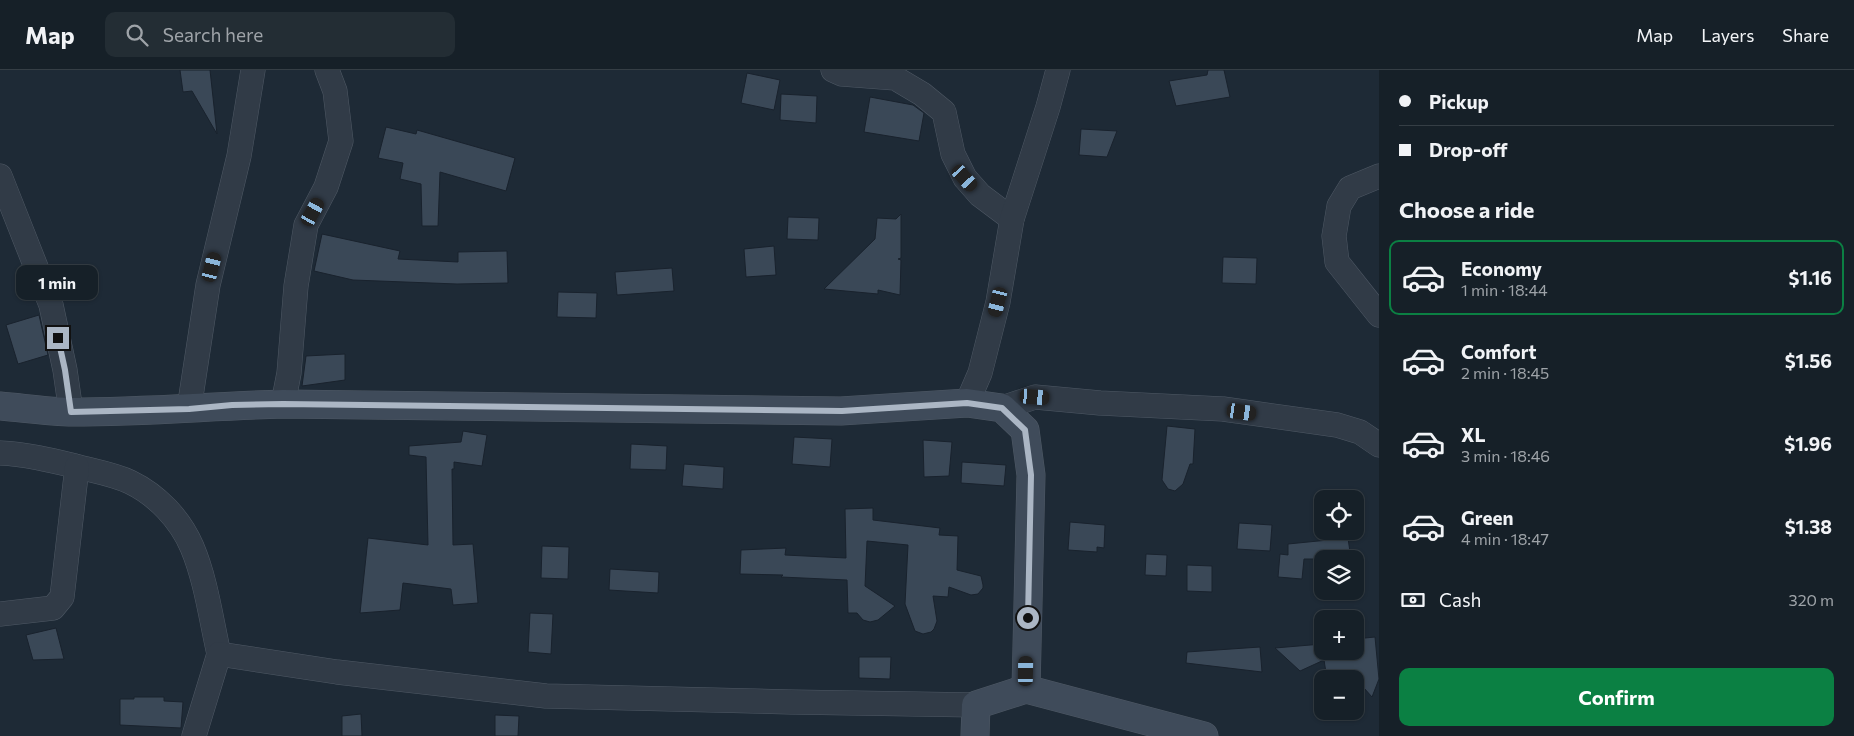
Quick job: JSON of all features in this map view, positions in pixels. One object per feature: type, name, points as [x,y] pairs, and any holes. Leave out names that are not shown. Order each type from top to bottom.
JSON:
[{"type":"street","points":[[189,409],[208,285],[239,156],[253,70]]},
{"type":"street","points":[[283,404],[290,373],[296,286],[306,225],[326,187],[342,141],[335,91],[327,70]]},
{"type":"street","points":[[833,70],[842,74],[895,78],[922,94],[944,112],[953,154],[965,178],[980,195],[1012,219]]},
{"type":"street","points":[[967,403],[980,373],[998,302],[1012,219],[1058,70]]},
{"type":"street","points":[[0,176],[51,305],[65,370],[71,412]]},
{"type":"street","points":[[1379,176],[1350,188],[1339,206],[1334,236],[1337,262],[1379,315]]},
{"type":"street","points":[[0,406],[71,412],[283,404],[842,411],[967,403],[1002,408],[1035,397],[1100,403],[1223,409],[1337,425],[1360,432],[1379,446]]},
{"type":"street","points":[[1002,408],[1025,430],[1031,475],[1026,689]]},
{"type":"street","points":[[0,454],[52,460],[130,482],[160,502],[173,516],[192,546],[203,582],[219,654],[194,736]]},
{"type":"street","points":[[0,614],[53,608],[62,597],[77,467]]},
{"type":"street","points":[[219,654],[337,672],[546,696],[976,704],[1026,689],[1204,736]]},
{"type":"street","points":[[975,736],[976,704]]},
{"type":"building","points":[[180,70],[210,70],[217,134],[192,91],[183,92]]},
{"type":"building","points":[[1208,70],[1224,70],[1230,97],[1176,106],[1169,81],[1207,75]]},
{"type":"building","points":[[747,73],[780,80],[774,110],[741,103]]},
{"type":"building","points":[[781,94],[817,96],[816,123],[780,120]]},
{"type":"building","points":[[870,97],[913,105],[924,113],[919,141],[864,132]]},
{"type":"building","points":[[386,127],[416,134],[417,130],[515,158],[506,191],[440,172],[438,226],[422,226],[421,184],[400,179],[403,163],[378,158]]},
{"type":"building","points":[[1081,129],[1117,131],[1107,157],[1079,155]]},
{"type":"building","points":[[901,214],[901,258],[898,259],[901,260],[900,295],[878,290],[878,294],[824,289],[875,239],[877,218],[896,219]]},
{"type":"building","points":[[788,217],[819,218],[818,240],[787,239]]},
{"type":"building","points":[[322,234],[400,251],[398,259],[458,262],[458,252],[507,251],[508,283],[457,284],[353,280],[314,271]]},
{"type":"building","points":[[774,246],[776,275],[746,277],[744,249]]},
{"type":"building","points":[[1223,257],[1257,258],[1256,284],[1222,283]]},
{"type":"building","points":[[672,268],[674,291],[617,295],[615,272]]},
{"type":"building","points":[[558,292],[597,293],[596,318],[557,317]]},
{"type":"building","points":[[39,315],[48,355],[18,364],[6,325]]},
{"type":"building","points":[[345,354],[345,380],[302,386],[306,356]]},
{"type":"building","points":[[1167,426],[1195,429],[1193,464],[1190,464],[1183,484],[1175,491],[1168,489],[1162,480]]},
{"type":"building","points":[[463,431],[487,435],[482,466],[454,462],[454,469],[452,469],[453,545],[473,544],[478,603],[453,605],[451,589],[403,583],[400,610],[360,613],[368,538],[428,545],[426,457],[409,455],[409,446],[461,442]]},
{"type":"building","points":[[794,437],[832,439],[830,467],[792,464]]},
{"type":"building","points":[[923,440],[952,442],[949,476],[924,477]]},
{"type":"building","points":[[631,444],[667,446],[666,470],[630,469]]},
{"type":"building","points":[[962,462],[1006,465],[1004,486],[961,483]]},
{"type":"building","points":[[684,464],[724,467],[723,489],[682,486]]},
{"type":"building","points":[[873,508],[873,520],[940,528],[939,535],[958,536],[957,570],[981,576],[983,588],[978,594],[971,595],[949,587],[948,597],[933,596],[937,621],[931,632],[923,634],[915,631],[905,604],[908,545],[867,541],[865,586],[895,606],[878,620],[870,622],[863,620],[857,613],[848,613],[847,580],[740,574],[741,550],[786,548],[785,555],[846,558],[845,509]]},
{"type":"building","points":[[1070,522],[1105,525],[1104,548],[1097,547],[1097,552],[1068,550]]},
{"type":"building","points":[[1239,523],[1272,525],[1270,551],[1237,549]]},
{"type":"building","points":[[1348,540],[1350,550],[1314,550],[1314,559],[1304,559],[1302,579],[1278,577],[1280,554],[1288,555],[1288,544]]},
{"type":"building","points":[[542,546],[569,547],[568,579],[541,578]]},
{"type":"building","points":[[1146,554],[1167,555],[1166,576],[1145,575]]},
{"type":"building","points":[[1187,565],[1212,566],[1212,592],[1187,591]]},
{"type":"building","points":[[610,569],[659,572],[658,593],[609,590]]},
{"type":"building","points":[[530,613],[553,614],[551,654],[528,652]]},
{"type":"building","points":[[56,628],[64,659],[33,660],[26,635]]},
{"type":"building","points":[[1375,637],[1379,679],[1372,697],[1364,688],[1364,670],[1326,670],[1324,660],[1364,660],[1364,638]]},
{"type":"building","points":[[1314,645],[1314,660],[1324,660],[1300,671],[1275,648]]},
{"type":"building","points":[[1260,647],[1262,672],[1186,663],[1187,652]]},
{"type":"building","points":[[859,657],[891,657],[890,679],[859,678]]},
{"type":"building","points":[[134,697],[164,697],[164,701],[183,702],[181,728],[120,725],[120,699],[134,699]]},
{"type":"building","points":[[361,714],[362,736],[342,736],[342,716]]},
{"type":"building","points":[[495,715],[519,716],[518,736],[495,736]]},
{"type":"route","points":[[58,338],[71,412],[283,404],[842,411],[967,403],[1002,408],[1025,430],[1031,475],[1028,618]]}]
